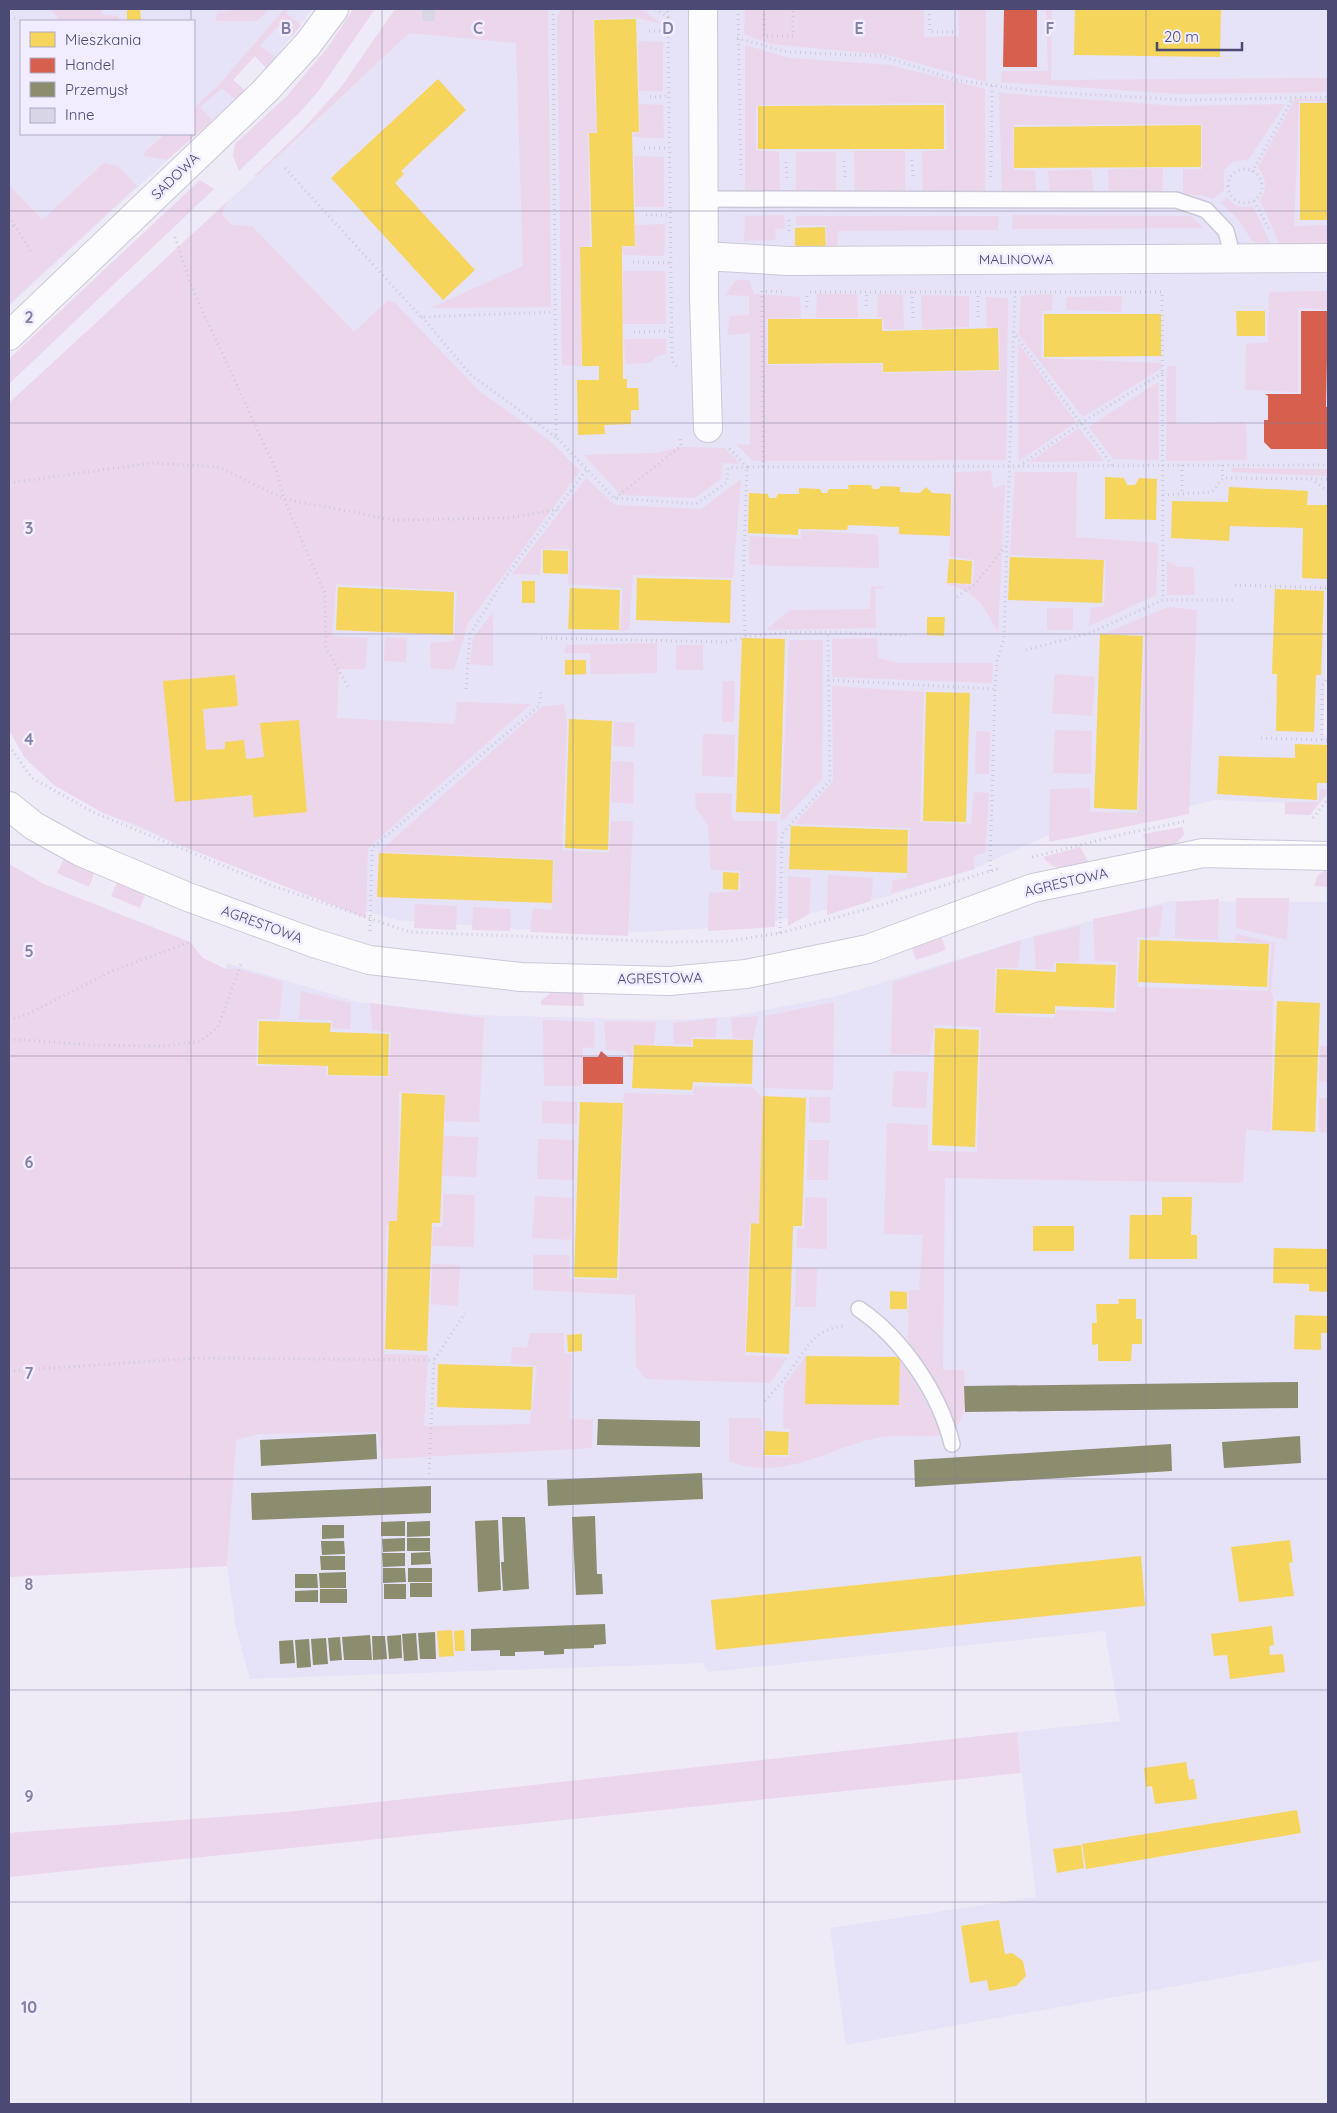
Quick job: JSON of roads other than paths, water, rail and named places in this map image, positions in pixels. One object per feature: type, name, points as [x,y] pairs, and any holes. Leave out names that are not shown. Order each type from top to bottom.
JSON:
[{"type":"street","name":"SADOWA","points":[[9,336],[286,70],[334,9]]},
{"type":"street","points":[[703,9],[704,256],[716,436]]},
{"type":"street","name":"MALINOWA","points":[[704,256],[789,261],[1328,258]]},
{"type":"street","name":"AGRESTOWA","points":[[9,806],[34,826],[81,852],[188,897],[314,943],[369,960],[521,977],[669,981],[746,974],[868,949],[1033,888],[1203,853],[1328,856]]},
{"type":"lane","points":[[704,199],[741,201],[1176,200],[1206,210],[1226,231],[1233,258]]},
{"type":"lane","points":[[859,1309],[880,1324],[908,1354],[947,1422],[952,1444]]}]
